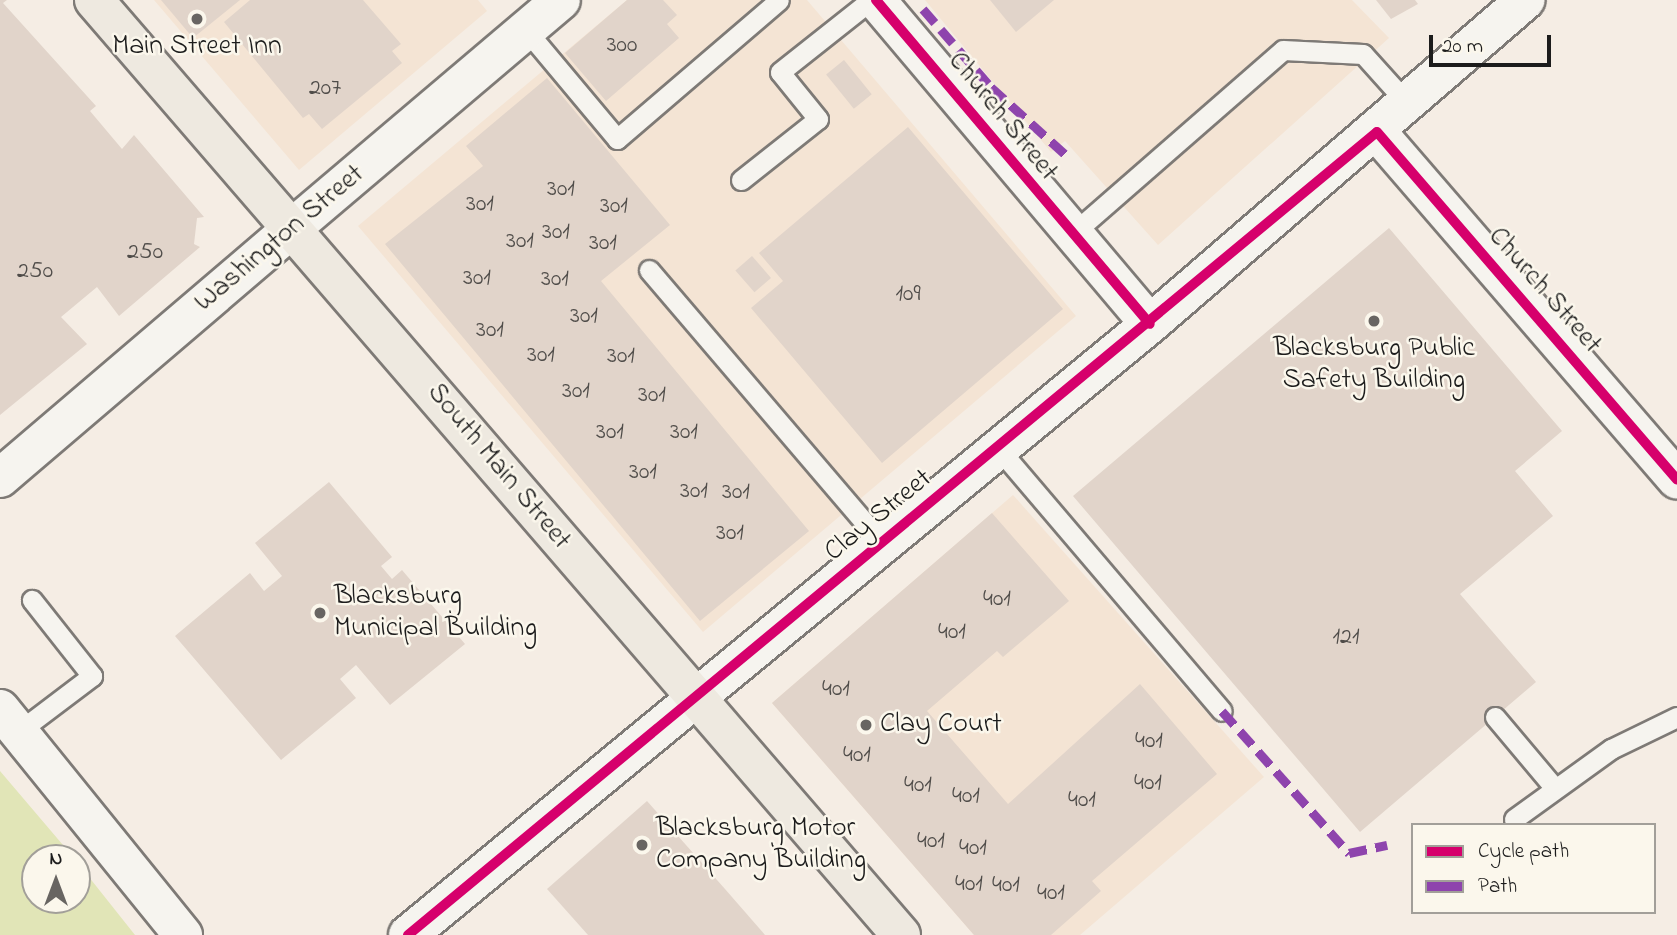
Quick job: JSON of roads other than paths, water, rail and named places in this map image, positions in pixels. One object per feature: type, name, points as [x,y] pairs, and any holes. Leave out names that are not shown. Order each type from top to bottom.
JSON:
[{"type":"main road","name":"South Main Street","points":[[94,0],[290,230],[485,450],[692,699],[901,935]]},
{"type":"street","name":"Washington Street","points":[[0,478],[561,0]]},
{"type":"street","name":"Church Street","points":[[874,0],[1071,235],[1150,324]]},
{"type":"street","name":"Clay Street","points":[[408,935],[1150,324],[1377,132],[1525,0]]},
{"type":"street","name":"Church Street","points":[[1377,132],[1677,481]]},
{"type":"street","points":[[9,720],[183,935]]},
{"type":"lane","points":[[526,30],[617,139],[779,0]]},
{"type":"lane","points":[[741,180],[818,119],[780,72],[874,0]]},
{"type":"lane","points":[[1071,235],[1283,50],[1363,54],[1408,103]]},
{"type":"lane","points":[[649,270],[882,543]]},
{"type":"lane","points":[[998,448],[1222,711]]},
{"type":"lane","points":[[9,720],[92,676],[32,600]]},
{"type":"lane","points":[[1495,717],[1553,786]]},
{"type":"lane","points":[[1514,820],[1553,786],[1611,749],[1677,717]]},
{"type":"place","name":"Main Street Inn","points":[[197,19]]},
{"type":"place","name":"Blacksburg Public Safety Building","points":[[1374,321]]},
{"type":"place","name":"Blacksburg Municipal Building","points":[[320,613]]},
{"type":"place","name":"Clay Court","points":[[866,725]]},
{"type":"place","name":"Blacksburg Motor Company Building","points":[[642,845]]}]
